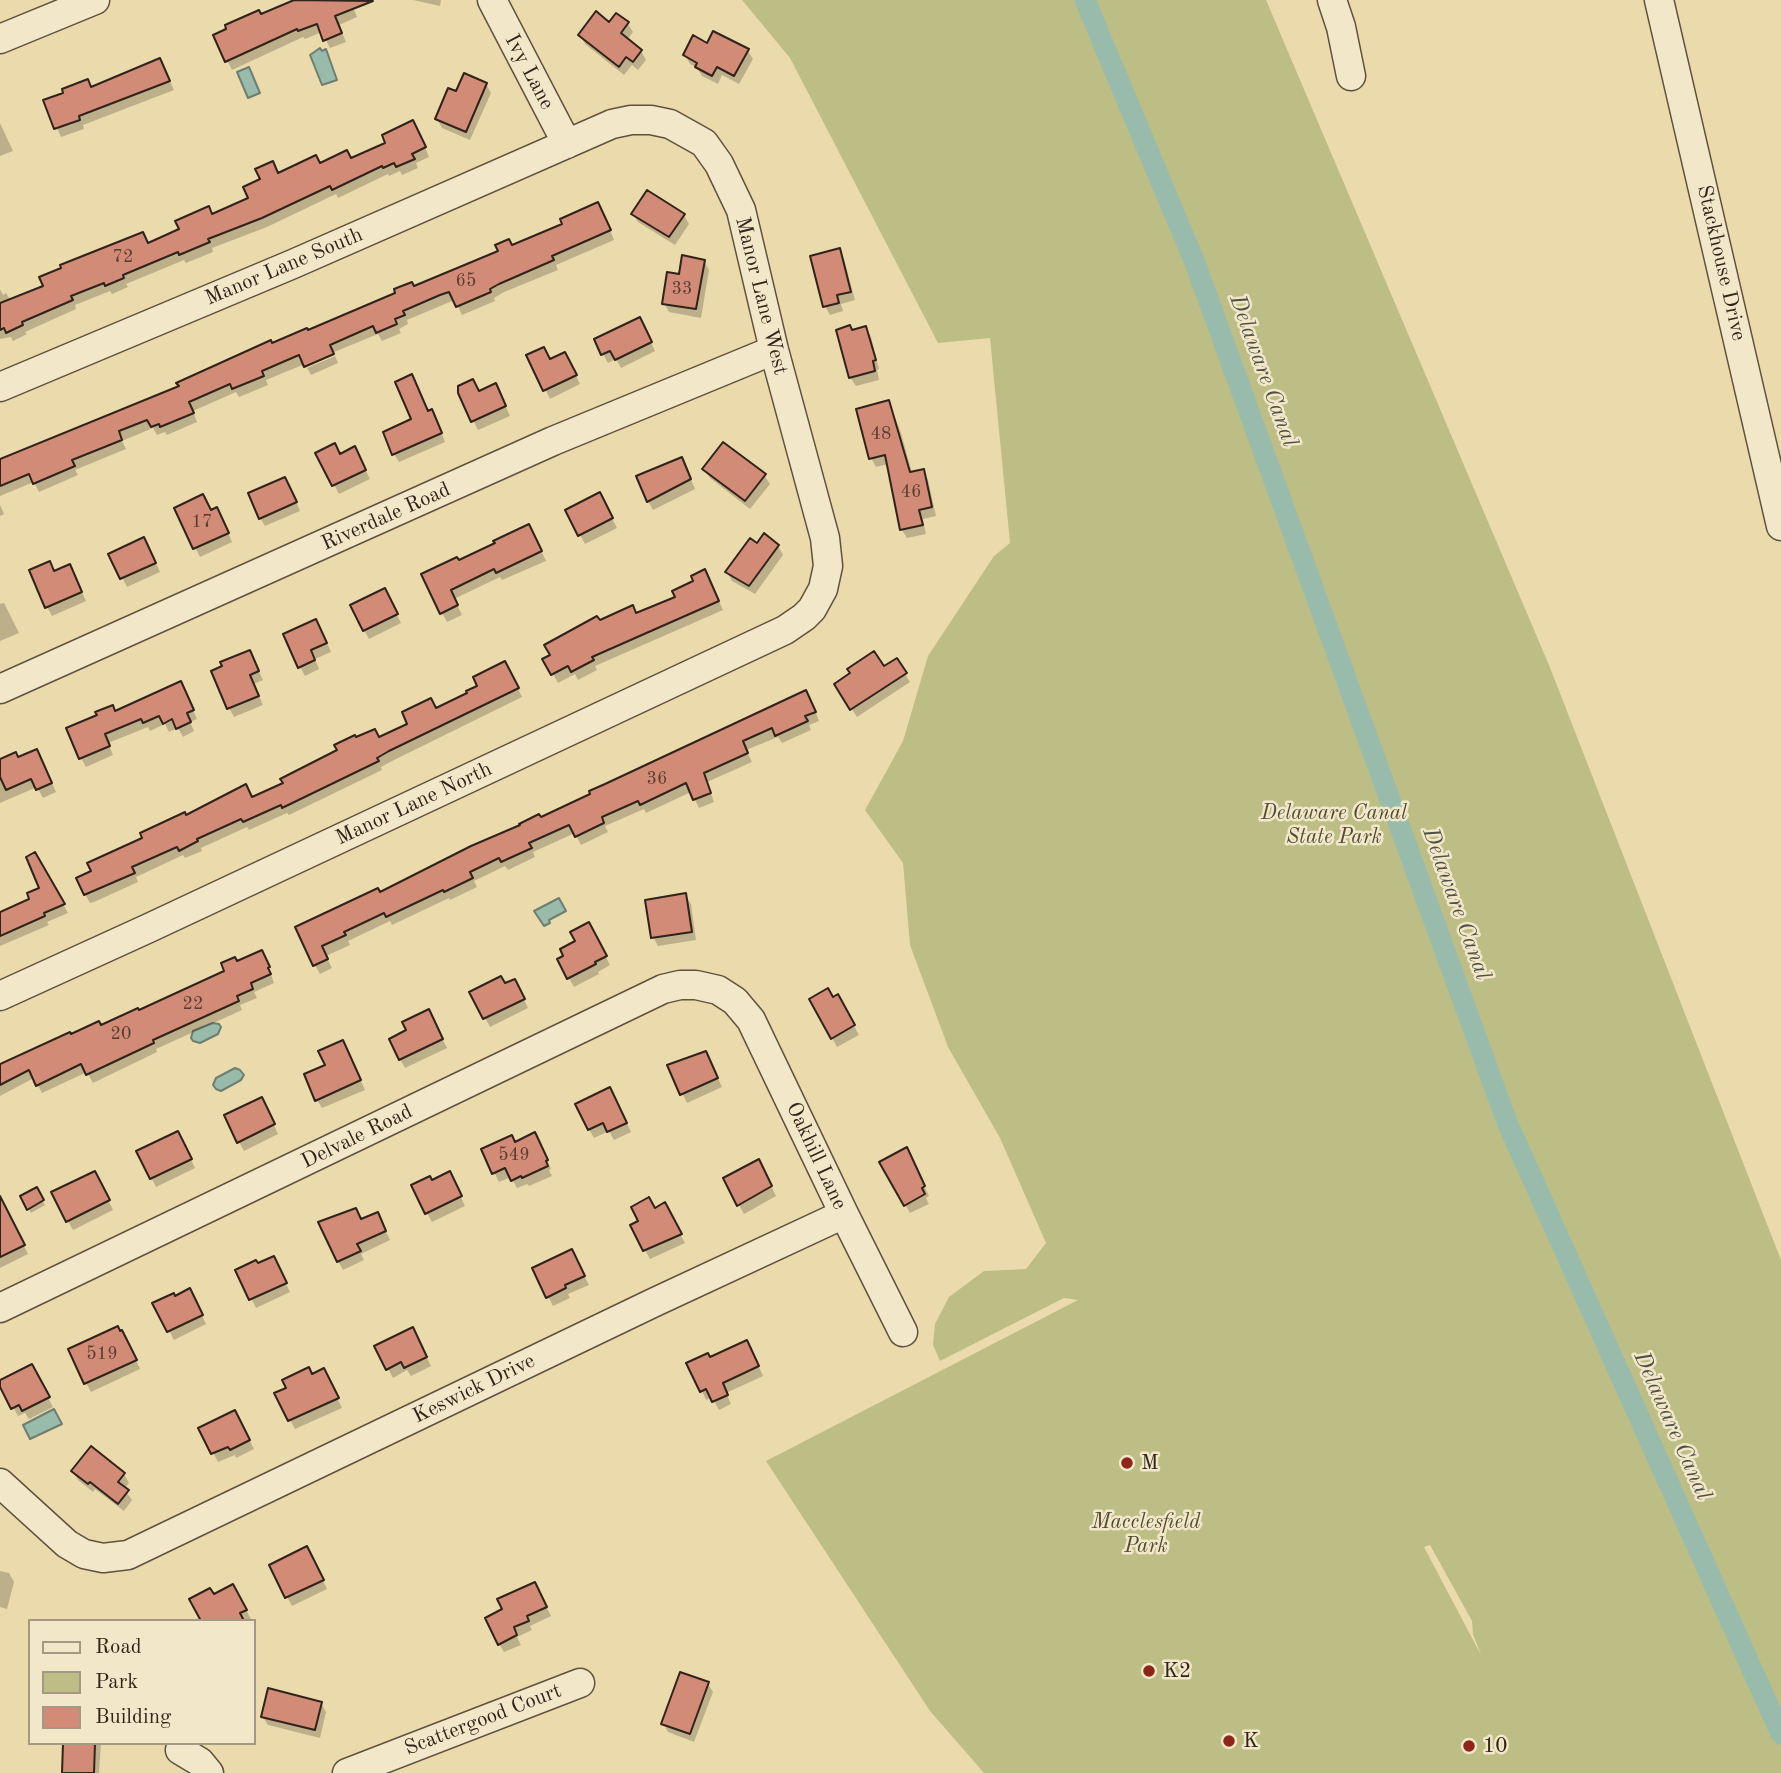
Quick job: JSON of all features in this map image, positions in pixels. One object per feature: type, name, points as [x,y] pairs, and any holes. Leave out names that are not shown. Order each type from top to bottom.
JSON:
[{"type":"street","points":[[0,39],[29,13],[95,0]]},
{"type":"street","name":"Ivy Lane","points":[[492,0],[567,144]]},
{"type":"street","points":[[1332,0],[1341,27],[1351,76]]},
{"type":"street","name":"Stackhouse Drive","points":[[1659,0],[1781,526]]},
{"type":"street","name":"Manor Lane West","points":[[567,144],[612,124],[651,120],[670,124],[704,143],[725,175],[741,210],[774,350],[827,549],[826,578],[819,598]]},
{"type":"street","name":"Manor Lane South","points":[[0,387],[293,264],[567,144]]},
{"type":"street","name":"Riverdale Road","points":[[0,689],[553,441],[774,350]]},
{"type":"street","name":"Manor Lane North","points":[[0,996],[149,929],[785,630],[804,617],[819,598]]},
{"type":"street","name":"Delvale Road","points":[[0,1308],[663,989],[696,985],[718,990]]},
{"type":"street","name":"Oakhill Lane","points":[[718,990],[735,1001],[751,1020],[903,1332]]},
{"type":"street","name":"Keswick Drive","points":[[0,1483],[67,1544],[84,1554],[103,1558],[128,1555],[844,1214]]},
{"type":"street","name":"Scattergood Court","points":[[347,1773],[580,1683]]},
{"type":"street","points":[[180,1750],[200,1762],[209,1773]]},
{"type":"green space","name":"Delaware Canal State Park","points":[[742,0],[1266,0],[1549,665],[1781,1260],[1781,1773],[984,1773],[930,1711],[766,1461],[1078,1300],[1064,1298],[940,1361],[933,1345],[935,1324],[949,1297],[984,1271],[1026,1269],[1046,1243],[1000,1138],[948,1047],[910,945],[903,863],[865,810],[903,741],[928,656],[994,556],[1010,543],[990,338],[938,343],[790,58]],"holes":[[[1430,1545],[1472,1621],[1473,1634],[1481,1655],[1424,1547]]]},
{"type":"shaded area","points":[[320,48],[322,51],[326,49],[337,80],[322,85],[310,55]]},
{"type":"shaded area","points":[[249,67],[260,93],[248,98],[237,72]]},
{"type":"shaded area","points":[[559,898],[566,911],[549,920],[550,923],[544,926],[534,911]]},
{"type":"shaded area","points":[[213,1023],[221,1027],[218,1034],[200,1043],[193,1041],[193,1031]]},
{"type":"shaded area","points":[[235,1068],[244,1075],[241,1080],[221,1091],[216,1089],[213,1085],[216,1078]]},
{"type":"shaded area","points":[[54,1409],[62,1424],[30,1439],[23,1425]]},
{"type":"building","points":[[294,0],[373,1],[335,16],[342,33],[323,41],[317,24],[298,31],[297,29],[225,62],[213,35],[226,29],[225,25],[259,10],[261,14]]},
{"type":"building","points":[[596,11],[609,22],[616,13],[629,22],[621,33],[642,50],[633,62],[626,57],[619,67],[578,35]]},
{"type":"building","points":[[713,31],[749,49],[734,76],[717,67],[712,76],[695,67],[697,63],[683,55],[693,35],[707,43]]},
{"type":"building","points":[[160,58],[170,81],[79,116],[80,120],[54,129],[43,100],[63,93],[62,89],[88,79],[91,87]]},
{"type":"building","points":[[464,73],[487,83],[466,132],[435,119],[448,88],[456,91]]},
{"type":"building","points":[[413,120],[426,147],[412,154],[415,159],[396,167],[394,163],[383,168],[382,166],[332,190],[330,186],[262,218],[208,239],[210,242],[123,275],[124,278],[105,286],[104,283],[71,296],[73,300],[22,322],[23,325],[6,333],[4,328],[0,330],[0,303],[43,286],[39,277],[61,268],[60,265],[143,232],[148,243],[179,229],[175,221],[209,206],[212,214],[248,198],[243,187],[260,179],[255,169],[273,161],[278,173],[316,155],[320,163],[347,150],[351,158],[385,143],[382,135]]},
{"type":"building","points":[[647,190],[685,214],[669,237],[631,214]]},
{"type":"building","points":[[598,202],[611,230],[552,256],[554,260],[499,284],[490,289],[491,292],[456,307],[449,292],[440,295],[403,311],[405,315],[395,319],[397,324],[376,333],[373,326],[330,345],[334,354],[304,367],[299,355],[262,371],[264,376],[232,389],[230,384],[189,402],[194,413],[160,427],[159,424],[151,427],[147,420],[119,431],[122,440],[72,460],[75,466],[33,484],[29,474],[0,486],[0,459],[179,386],[176,383],[271,340],[272,343],[307,328],[308,330],[395,293],[394,289],[412,282],[414,286],[498,251],[495,245],[509,239],[512,245],[562,224],[560,219]]},
{"type":"building","points":[[840,248],[851,292],[837,295],[839,303],[823,307],[810,256]]},
{"type":"building","points":[[682,255],[705,260],[696,309],[662,304],[667,272],[679,274]]},
{"type":"building","points":[[640,317],[652,342],[615,360],[610,351],[601,355],[594,339]]},
{"type":"building","points":[[850,325],[852,330],[866,326],[876,360],[873,361],[875,371],[849,378],[836,330]]},
{"type":"building","points":[[544,347],[550,359],[565,352],[577,375],[543,391],[526,355]]},
{"type":"building","points":[[412,374],[428,411],[432,409],[442,433],[392,455],[383,432],[411,419],[395,382]]},
{"type":"building","points":[[473,379],[479,391],[496,383],[506,406],[471,422],[458,393],[458,386]]},
{"type":"building","points":[[889,400],[910,472],[924,469],[932,507],[919,510],[923,525],[900,530],[885,455],[869,459],[856,409]]},
{"type":"building","points":[[723,442],[766,474],[745,501],[702,469]]},
{"type":"building","points":[[335,443],[340,454],[355,446],[366,470],[332,486],[315,453]]},
{"type":"building","points":[[682,457],[691,479],[647,502],[636,476]]},
{"type":"building","points":[[285,477],[297,502],[259,519],[248,493]]},
{"type":"building","points":[[600,492],[613,518],[578,536],[565,510]]},
{"type":"building","points":[[203,494],[211,510],[217,507],[229,533],[193,549],[174,508]]},
{"type":"building","points":[[529,524],[542,551],[496,573],[494,569],[451,590],[458,605],[440,614],[421,574],[457,557],[459,560]]},
{"type":"building","points":[[764,533],[779,545],[749,586],[725,572],[750,538],[757,543]]},
{"type":"building","points":[[144,537],[156,563],[120,579],[108,554]]},
{"type":"building","points":[[50,561],[54,571],[70,564],[82,592],[45,608],[29,570]]},
{"type":"building","points":[[705,569],[719,601],[592,657],[594,660],[571,672],[568,666],[551,675],[542,659],[550,655],[544,645],[597,616],[600,620],[633,605],[636,613],[675,597],[672,591],[693,581],[691,576]]},
{"type":"building","points":[[385,588],[398,614],[363,631],[350,605]]},
{"type":"building","points":[[316,619],[327,643],[311,650],[315,660],[298,668],[283,634]]},
{"type":"building","points":[[250,650],[259,671],[250,675],[259,696],[227,709],[211,671],[222,666],[220,662]]},
{"type":"building","points":[[874,651],[884,666],[897,658],[907,673],[850,710],[834,684],[850,673],[847,669]]},
{"type":"building","points":[[505,661],[519,688],[389,751],[377,758],[379,761],[282,808],[281,805],[243,822],[241,819],[197,839],[198,841],[179,851],[177,847],[132,867],[135,873],[84,895],[76,878],[91,871],[87,863],[142,838],[140,833],[185,812],[186,815],[246,784],[252,797],[283,783],[280,779],[337,750],[334,745],[375,729],[379,737],[407,724],[402,712],[431,698],[436,708],[467,693],[466,691],[477,686],[473,677]]},
{"type":"building","points":[[181,681],[194,710],[187,713],[191,722],[176,729],[172,719],[163,724],[159,716],[143,723],[141,719],[105,734],[110,746],[79,759],[66,728],[97,715],[95,712],[113,705],[115,711]]},
{"type":"building","points":[[806,690],[816,712],[805,716],[808,721],[775,736],[772,728],[743,741],[748,753],[704,773],[711,793],[693,800],[686,783],[640,805],[638,801],[602,817],[604,823],[575,837],[569,825],[529,843],[532,848],[501,862],[499,858],[470,872],[473,878],[444,892],[443,890],[386,917],[384,913],[344,932],[346,935],[322,946],[328,959],[313,966],[295,927],[378,888],[380,892],[471,846],[539,814],[541,817],[590,794],[589,791]]},
{"type":"building","points":[[37,749],[52,783],[36,790],[31,779],[6,790],[0,777],[0,759],[16,752],[18,757]]},
{"type":"building","points":[[35,852],[65,904],[0,936],[0,912],[29,899],[27,893],[39,888],[26,857]]},
{"type":"building","points":[[686,893],[692,932],[651,938],[645,900]]},
{"type":"building","points":[[589,922],[607,956],[567,979],[557,959],[563,956],[560,949],[575,941],[570,932]]},
{"type":"building","points":[[262,950],[271,974],[251,983],[253,989],[237,996],[239,1001],[153,1040],[154,1043],[86,1075],[81,1064],[36,1086],[29,1070],[0,1085],[0,1064],[70,1032],[71,1034],[99,1021],[101,1025],[138,1008],[139,1010],[224,971],[221,963],[235,957],[237,961]]},
{"type":"building","points":[[501,976],[505,983],[515,979],[525,999],[483,1019],[469,992]]},
{"type":"building","points":[[828,988],[833,997],[838,994],[855,1025],[831,1039],[809,999]]},
{"type":"building","points":[[429,1009],[443,1039],[399,1060],[389,1039],[406,1030],[402,1022]]},
{"type":"building","points":[[343,1040],[361,1080],[315,1101],[304,1074],[325,1065],[318,1051]]},
{"type":"building","points":[[706,1051],[718,1078],[680,1095],[667,1065]]},
{"type":"building","points":[[610,1087],[627,1123],[607,1132],[603,1123],[588,1130],[575,1104]]},
{"type":"building","points":[[262,1097],[275,1124],[237,1143],[224,1115]]},
{"type":"building","points":[[178,1131],[192,1159],[150,1179],[136,1151]]},
{"type":"building","points":[[535,1132],[548,1160],[548,1166],[511,1181],[505,1168],[492,1174],[481,1149],[512,1135],[515,1142]]},
{"type":"building","points":[[907,1147],[925,1186],[922,1188],[925,1194],[904,1206],[879,1162]]},
{"type":"building","points":[[759,1159],[772,1186],[737,1206],[723,1178]]},
{"type":"building","points":[[95,1171],[110,1200],[66,1222],[51,1192]]},
{"type":"building","points":[[450,1171],[462,1196],[425,1214],[411,1185],[430,1176],[432,1180]]},
{"type":"building","points":[[37,1187],[44,1200],[27,1210],[20,1196]]},
{"type":"building","points":[[0,1196],[25,1245],[0,1257]]},
{"type":"building","points":[[649,1197],[655,1208],[665,1202],[682,1234],[643,1251],[630,1225],[638,1221],[631,1207]]},
{"type":"building","points":[[356,1208],[361,1219],[378,1212],[386,1231],[357,1244],[361,1251],[337,1262],[318,1222]]},
{"type":"building","points":[[572,1249],[585,1276],[546,1298],[532,1268]]},
{"type":"building","points":[[274,1256],[287,1283],[249,1300],[235,1270],[256,1260],[258,1263]]},
{"type":"building","points":[[190,1288],[203,1315],[167,1332],[152,1303]]},
{"type":"building","points":[[118,1326],[137,1360],[84,1384],[68,1349]]},
{"type":"building","points":[[413,1327],[427,1357],[404,1368],[401,1362],[386,1370],[374,1346]]},
{"type":"building","points":[[747,1340],[759,1366],[723,1383],[728,1395],[712,1402],[706,1389],[700,1392],[686,1363],[708,1353],[710,1357]]},
{"type":"building","points":[[32,1364],[50,1397],[22,1411],[19,1405],[11,1409],[0,1387],[0,1380]]},
{"type":"building","points":[[309,1367],[312,1374],[324,1368],[339,1398],[288,1421],[274,1393],[286,1388],[282,1380]]},
{"type":"building","points":[[235,1410],[250,1440],[230,1450],[228,1447],[211,1454],[198,1428]]},
{"type":"building","points":[[91,1446],[125,1473],[118,1482],[129,1490],[118,1504],[71,1471]]},
{"type":"building","points":[[307,1546],[324,1580],[285,1598],[269,1565]]},
{"type":"building","points":[[535,1582],[547,1607],[527,1616],[529,1621],[514,1627],[517,1635],[498,1645],[485,1618],[502,1609],[497,1599]]},
{"type":"building","points":[[233,1584],[247,1610],[240,1613],[243,1619],[200,1619],[189,1599],[210,1588],[214,1594]]},
{"type":"building","points":[[680,1672],[709,1682],[690,1734],[661,1724]]},
{"type":"building","points":[[268,1688],[322,1702],[315,1730],[261,1717]]},
{"type":"building","points":[[63,1745],[95,1745],[94,1773],[62,1773]]},
{"type":"waterway","name":"Delaware Canal","points":[[1085,0],[1195,263],[1507,1122],[1781,1734]]},
{"type":"place","name":"M","points":[[1127,1463]]},
{"type":"place","name":"K2","points":[[1149,1671]]},
{"type":"place","name":"K","points":[[1229,1741]]},
{"type":"place","name":"10","points":[[1469,1746]]},
{"type":"park label","name":"Macclesfield Park","points":[[1146,1534]]}]
